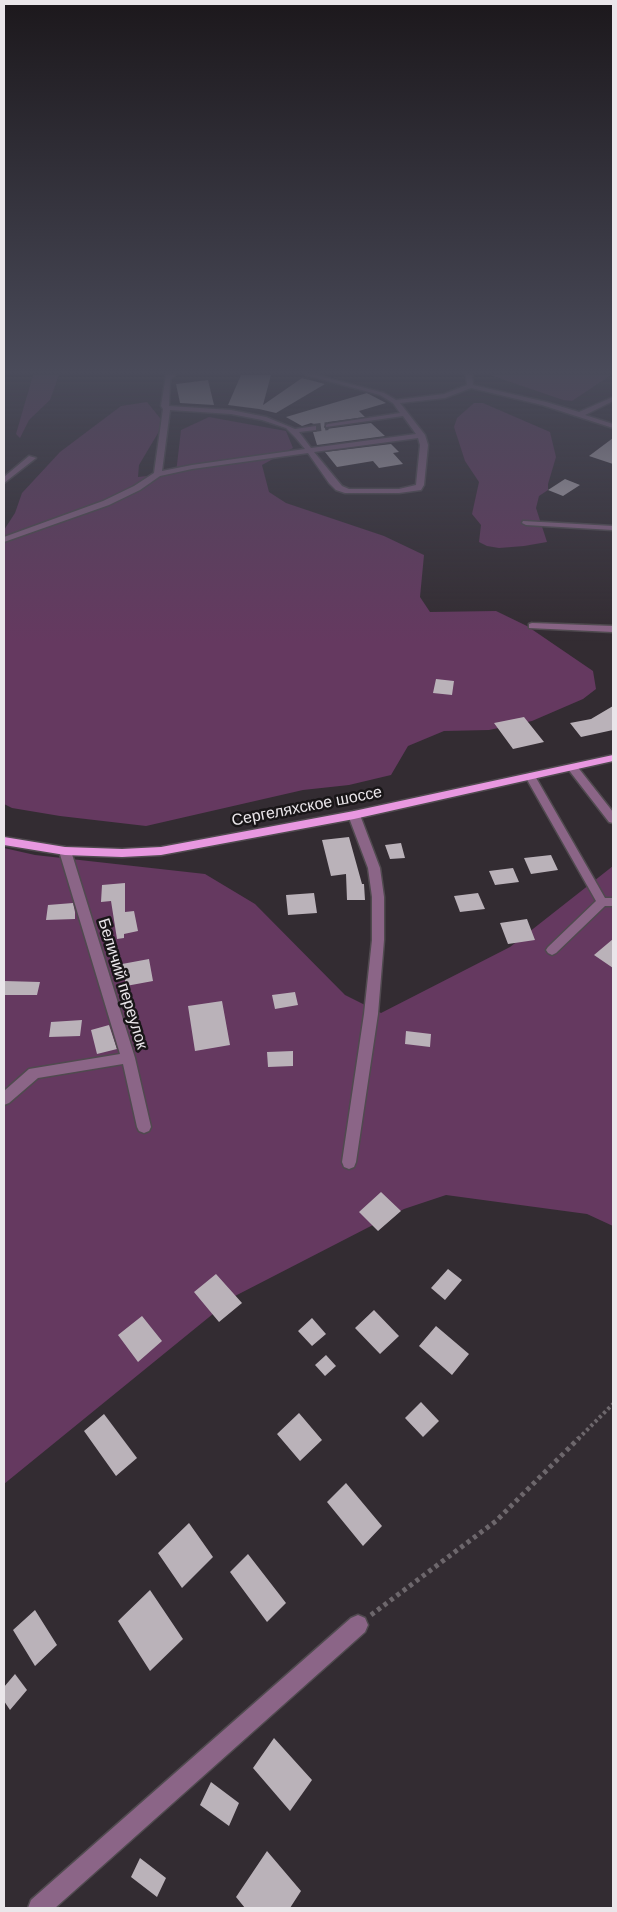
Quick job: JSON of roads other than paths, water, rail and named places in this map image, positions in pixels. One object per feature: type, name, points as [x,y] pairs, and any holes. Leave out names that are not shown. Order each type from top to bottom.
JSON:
[{"type":"main road","name":"Сергеляхское шоссе","points":[[4,840],[65,852],[122,853],[161,851],[354,815],[613,758]]},
{"type":"street","points":[[4,481],[24,464]]},
{"type":"street","points":[[158,474],[159,464]]},
{"type":"street","points":[[4,540],[106,502],[137,488],[158,474],[220,464]]},
{"type":"street","points":[[320,464],[339,488],[348,491],[399,491],[418,488],[422,464]]},
{"type":"street","points":[[526,523],[613,528]]},
{"type":"street","points":[[532,626],[613,629]]},
{"type":"street","points":[[572,767],[613,819]]},
{"type":"street","points":[[530,776],[608,902],[552,950]]},
{"type":"street","points":[[349,1162],[371,1014],[378,940],[378,898],[374,868],[354,815]]},
{"type":"street","name":"Беличий переулок","points":[[65,852],[128,1058],[144,1127]]},
{"type":"street","points":[[4,1098],[34,1073],[128,1058]]},
{"type":"street","points":[[39,1908],[358,1625]]}]
